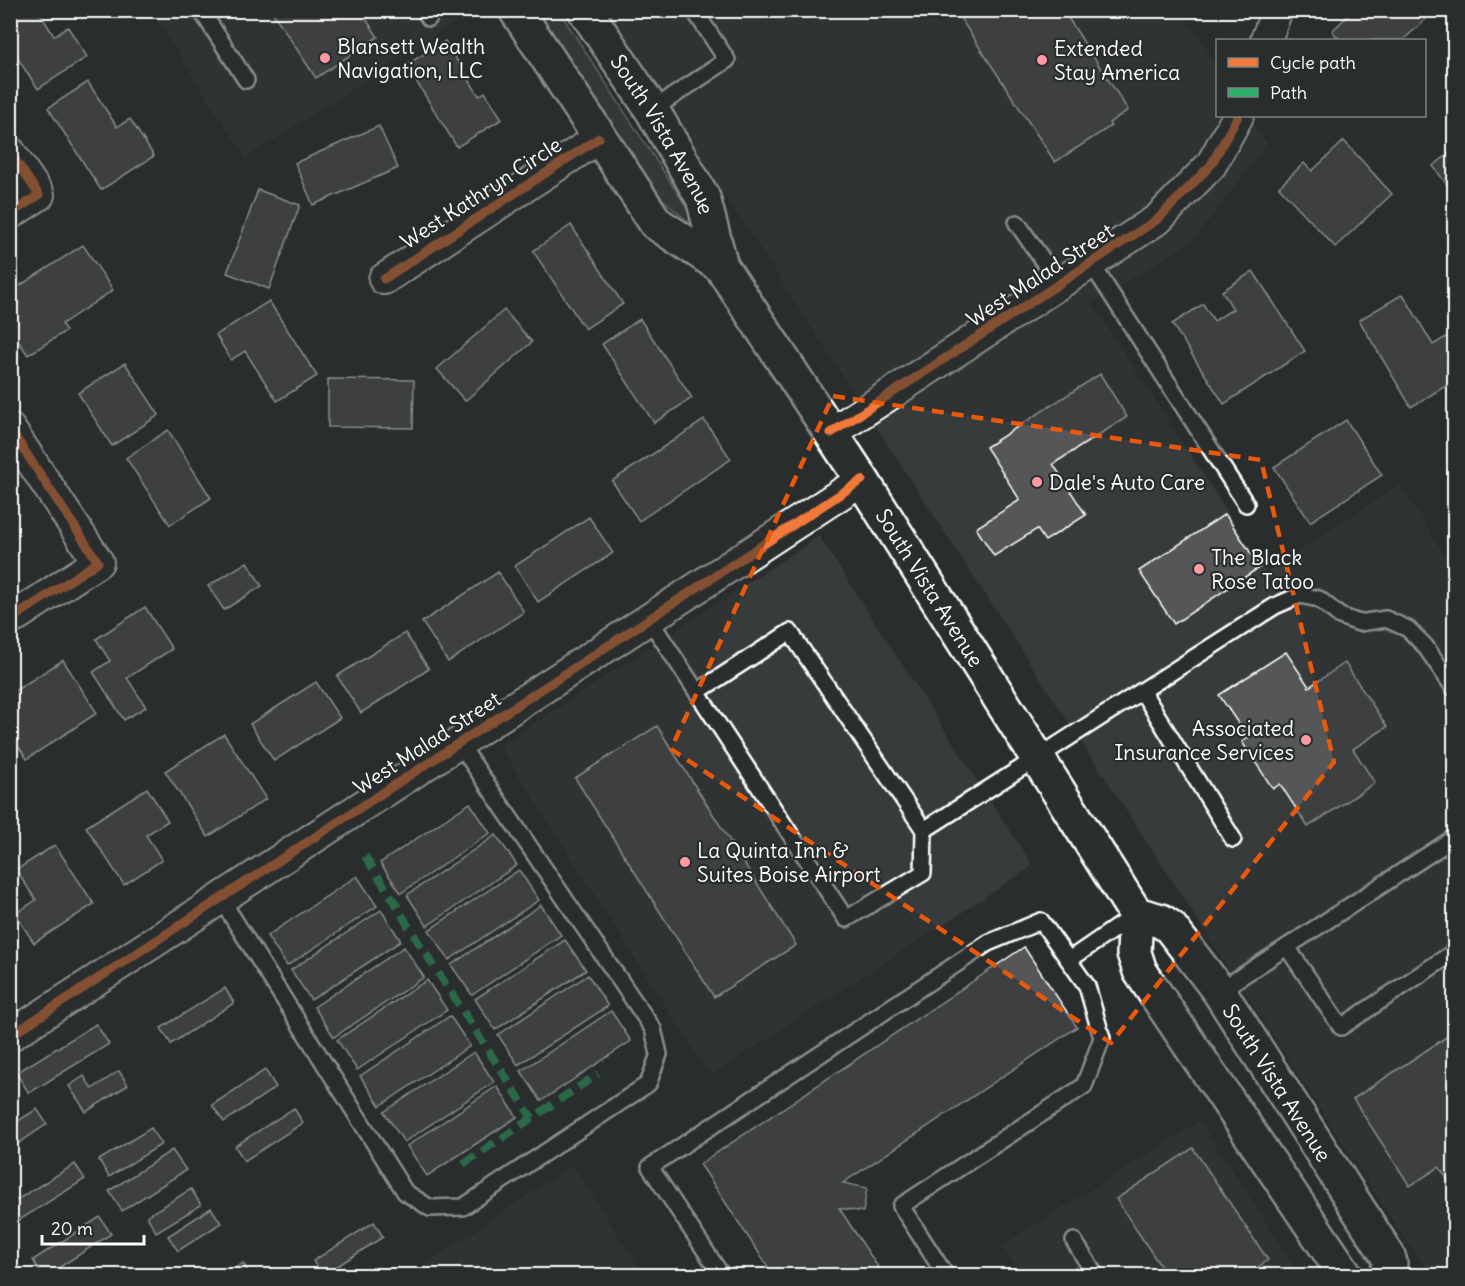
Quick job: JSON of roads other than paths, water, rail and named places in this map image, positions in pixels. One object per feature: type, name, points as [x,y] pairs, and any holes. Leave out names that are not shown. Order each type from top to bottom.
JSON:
[{"type":"main road","name":"South Vista Avenue","points":[[516,10],[656,223],[721,266]]},
{"type":"main road","name":"South Vista Avenue","points":[[585,10],[652,110],[703,198],[721,266],[862,480],[1136,914],[1161,921],[1170,927],[1219,991],[1388,1256],[1390,1263],[1386,1275]]},
{"type":"main road","points":[[1136,914],[1134,953],[1140,971],[1346,1275]]},
{"type":"street","points":[[1266,39],[1276,10]]},
{"type":"street","name":"West Malad Street","points":[[831,433],[1158,219],[1211,165],[1237,117]]},
{"type":"street","name":"West Kathryn Circle","points":[[384,279],[599,138]]},
{"type":"street","points":[[10,152],[39,195],[10,214]]},
{"type":"street","points":[[10,429],[98,562],[10,620]]},
{"type":"street","name":"West Malad Street","points":[[10,1036],[862,480]]},
{"type":"lane","points":[[201,10],[246,80]]},
{"type":"lane","points":[[652,110],[728,60],[694,10]]},
{"type":"lane","points":[[1017,223],[1059,284]]},
{"type":"lane","points":[[1091,263],[1246,504]]},
{"type":"lane","points":[[924,830],[1275,606],[1300,595],[1319,599],[1340,615],[1359,624],[1386,619],[1408,628],[1425,645],[1455,688]]},
{"type":"lane","points":[[649,619],[846,918],[923,873],[924,830],[790,632],[698,693]]},
{"type":"lane","points":[[1142,691],[1233,839]]},
{"type":"lane","points":[[221,899],[405,1192],[430,1208],[463,1207],[648,1084],[659,1054],[653,1029],[459,743]]},
{"type":"lane","points":[[1219,991],[1455,838]]},
{"type":"lane","points":[[1069,960],[1136,914]]},
{"type":"lane","points":[[722,1275],[650,1167],[988,943],[1041,921],[1087,986],[1102,1038],[1084,1086],[901,1206],[946,1275]]},
{"type":"lane","points":[[1287,947],[1341,1027],[1455,952]]},
{"type":"lane","points":[[1074,1241],[1096,1275]]},
{"type":"place","name":"Blansett Wealth Navigation, LLC","points":[[325,58]]},
{"type":"place","name":"Extended Stay America","points":[[1042,60]]},
{"type":"place","name":"Dale's Auto Care","points":[[1037,482]]},
{"type":"place","name":"The Black Rose Tatoo","points":[[1199,569]]},
{"type":"place","name":"Associated Insurance Services","points":[[1306,740]]},
{"type":"place","name":"La Quinta Inn & Suites Boise Airport","points":[[685,862]]}]
